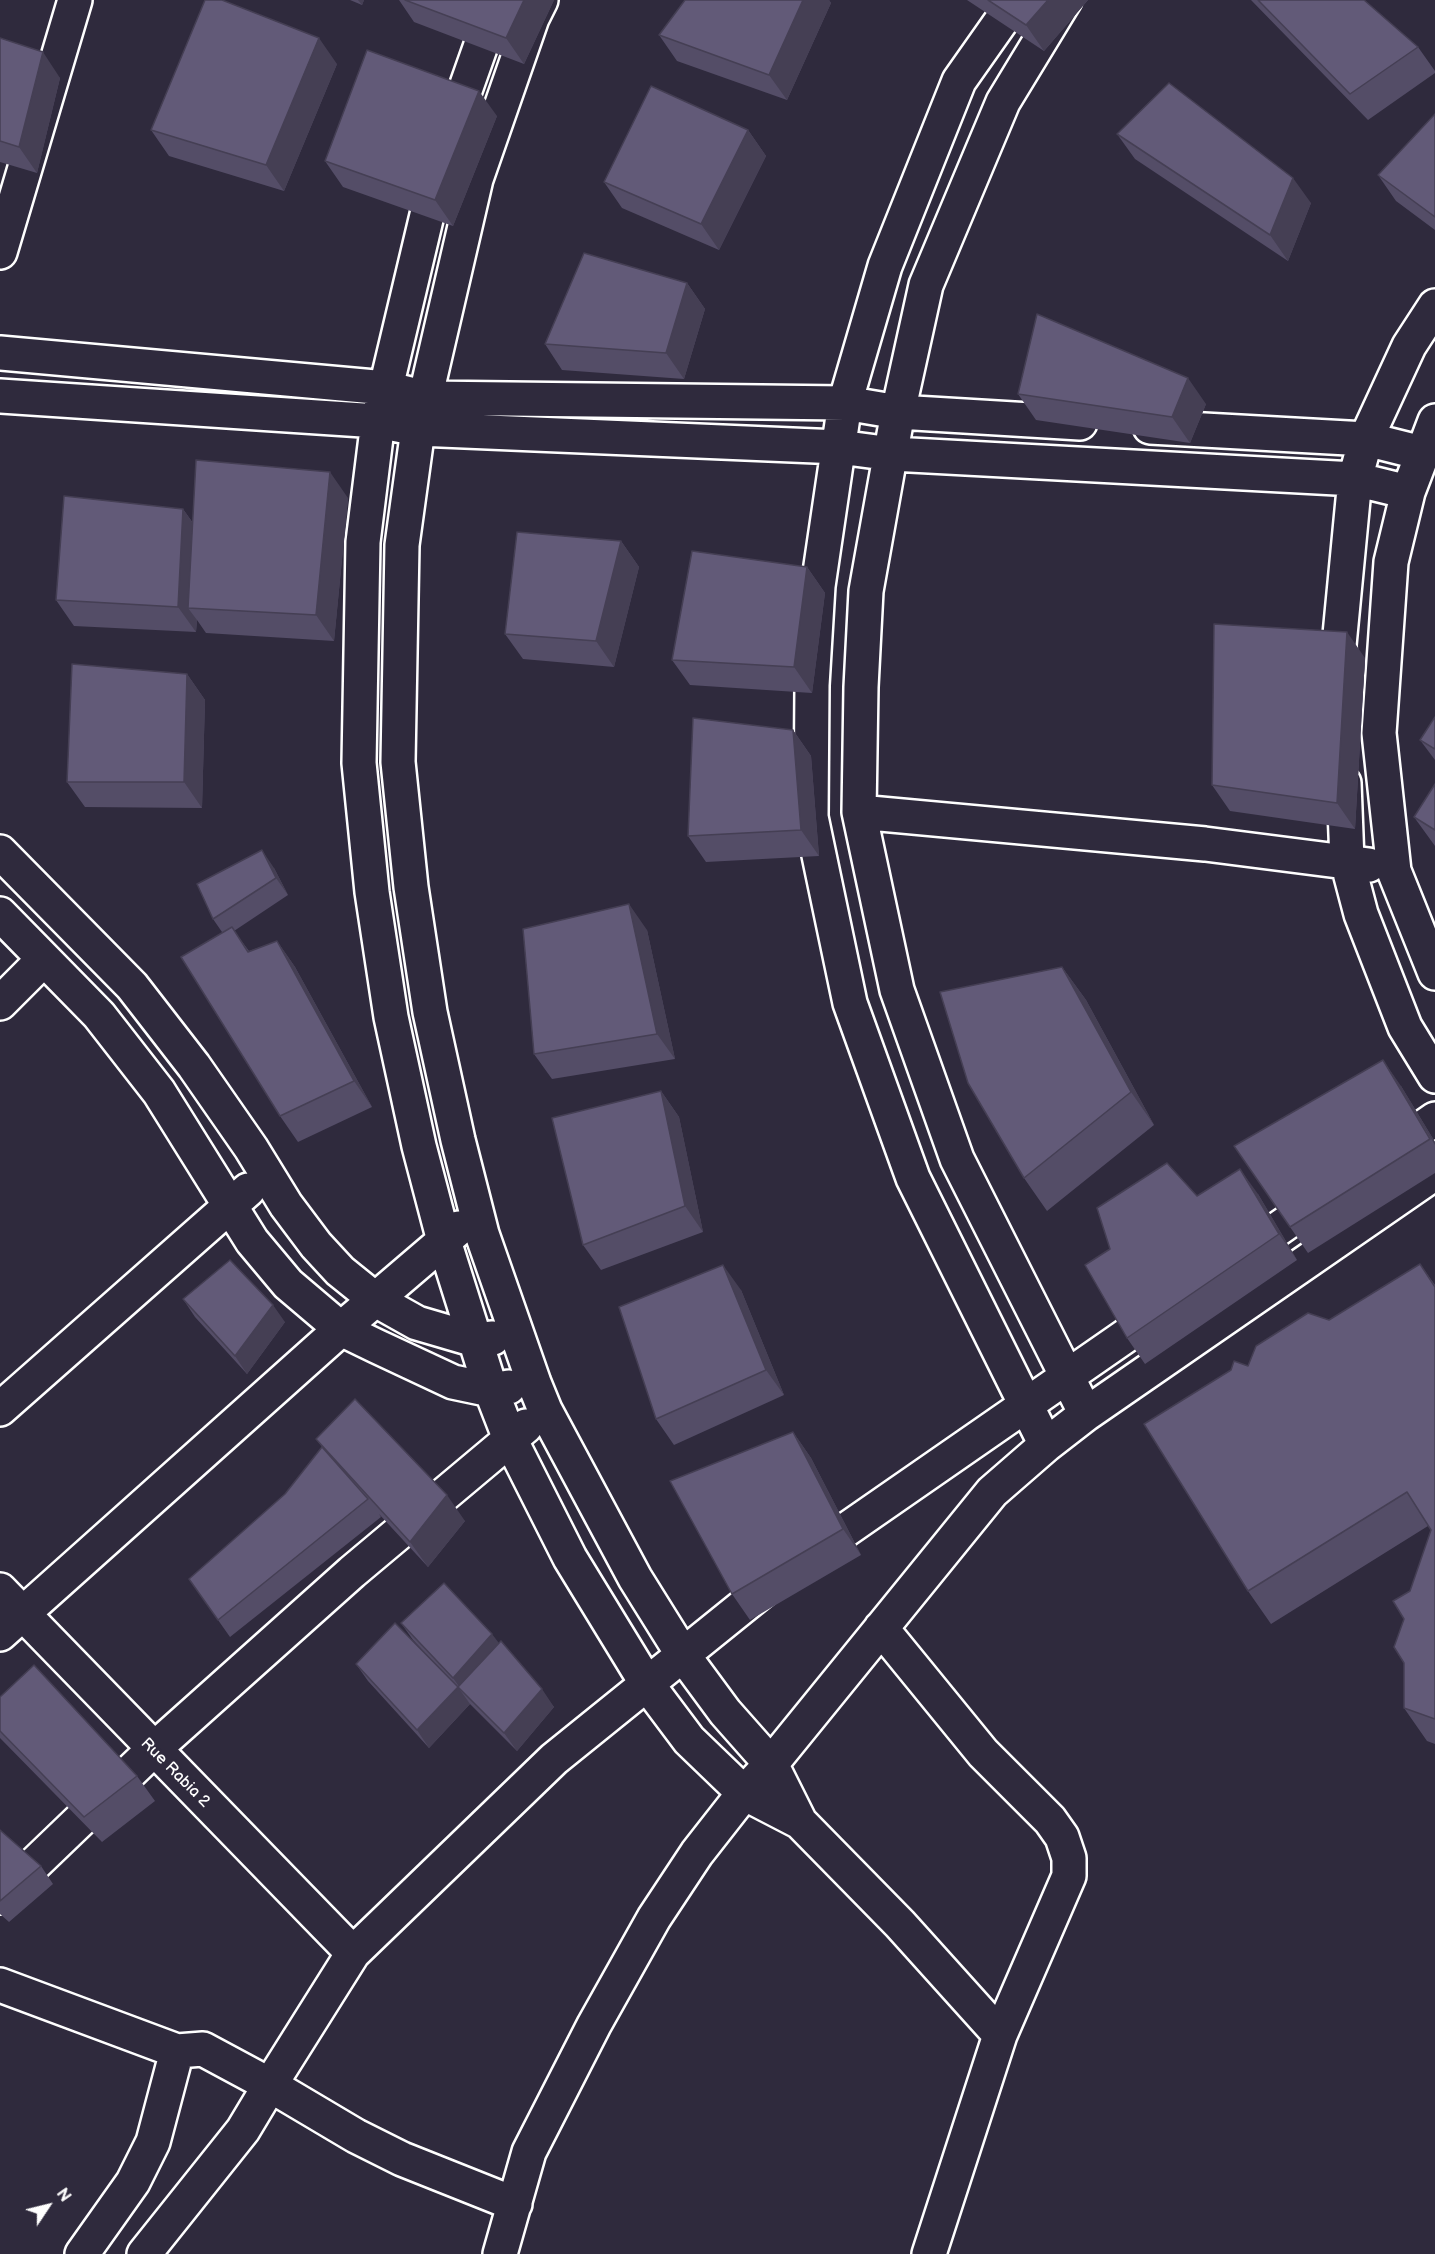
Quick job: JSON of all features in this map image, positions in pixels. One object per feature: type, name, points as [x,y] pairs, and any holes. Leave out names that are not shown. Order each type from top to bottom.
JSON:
[{"type":"street","points":[[0,252],[75,0]]},
{"type":"street","points":[[497,0],[438,167],[378,421],[363,542],[359,763],[372,892],[391,1017],[419,1146],[444,1241],[491,1390],[510,1438],[570,1558],[647,1684],[689,1740],[744,1793],[800,1822]]},
{"type":"street","points":[[541,0],[532,18],[476,179],[418,429],[402,545],[398,762],[411,887],[430,1012],[476,1213],[516,1335],[540,1397],[635,1578],[683,1655],[724,1712],[771,1764],[800,1822],[900,1924],[1000,2035]]},
{"type":"street","points":[[1016,0],[959,81],[885,267],[845,403],[818,586],[812,685],[811,817],[850,1003],[913,1178],[1024,1405],[1046,1445]]},
{"type":"street","points":[[1065,0],[1003,102],[926,285],[898,412],[866,591],[861,687],[859,813],[897,990],[957,1159],[1086,1414]]},
{"type":"street","points":[[1341,705],[1339,645],[1355,479],[1366,439],[1409,346],[1435,306]]},
{"type":"street","points":[[0,353],[386,388],[426,398],[845,403],[898,412],[1366,439],[1422,453]]},
{"type":"street","points":[[0,396],[378,421],[418,429],[839,447],[892,454],[1355,479],[1408,492]]},
{"type":"street","points":[[1435,421],[1408,492],[1391,562],[1379,733],[1394,871],[1435,973]]},
{"type":"street","points":[[1343,753],[1347,861],[1361,914],[1405,1027],[1435,1076]]},
{"type":"street","points":[[859,813],[1193,843],[1347,861],[1394,871]]},
{"type":"street","points":[[0,852],[132,986],[194,1066],[316,1245],[340,1271],[376,1300],[417,1323],[475,1341],[516,1335]]},
{"type":"street","points":[[0,914],[99,1015],[159,1092],[252,1241],[288,1284],[342,1329],[453,1382],[540,1397]]},
{"type":"street","points":[[0,1003],[44,958]]},
{"type":"street","points":[[1215,1274],[1435,1119]]},
{"type":"street","points":[[500,2254],[529,2152],[594,2025],[654,1918],[697,1852],[992,1492],[1086,1414],[1435,1173]]},
{"type":"street","points":[[0,1409],[230,1203],[267,1176]]},
{"type":"street","points":[[11,1625],[342,1329],[476,1213]]},
{"type":"street","points":[[144,2254],[243,2130],[353,1953],[554,1759],[788,1570],[1186,1294]]},
{"type":"street","points":[[0,1897],[153,1750],[352,1572],[510,1438],[540,1397]]},
{"type":"street","name":"Rue Rabia 2","points":[[0,1590],[11,1625],[153,1750],[353,1953]]},
{"type":"street","points":[[881,1629],[982,1753],[1050,1820],[1062,1837],[1069,1858],[1069,1876],[1000,2035],[929,2254]]},
{"type":"street","points":[[0,1985],[177,2051],[203,2049],[270,2085],[356,2136],[402,2158],[515,2204]]},
{"type":"street","points":[[82,2254],[133,2182],[153,2142],[177,2051]]},
{"type":"building","points":[[205,0],[222,0],[319,38],[266,165],[151,130]]},
{"type":"building","points":[[405,0],[524,0],[506,38]]},
{"type":"building","points":[[685,0],[803,0],[769,75],[659,35]]},
{"type":"building","points":[[988,0],[1048,0],[1026,25]]},
{"type":"building","points":[[1258,0],[1364,0],[1418,47],[1350,94]]},
{"type":"building","points":[[0,38],[43,52],[19,147],[0,141]]},
{"type":"building","points":[[367,50],[479,91],[435,200],[325,161]]},
{"type":"building","points":[[1169,83],[1293,178],[1270,235],[1117,134]]},
{"type":"building","points":[[651,86],[748,130],[701,224],[604,182]]},
{"type":"building","points":[[1435,114],[1435,217],[1378,175]]},
{"type":"building","points":[[584,253],[687,283],[666,353],[545,344]]},
{"type":"building","points":[[1037,314],[1188,378],[1172,417],[1018,394]]},
{"type":"building","points":[[196,460],[330,472],[316,615],[188,608]]},
{"type":"building","points":[[64,496],[183,509],[178,607],[56,600]]},
{"type":"building","points":[[517,532],[621,541],[596,641],[505,634]]},
{"type":"building","points":[[692,551],[807,567],[794,667],[672,660]]},
{"type":"building","points":[[1214,624],[1347,632],[1337,803],[1212,785]]},
{"type":"building","points":[[72,664],[187,674],[184,782],[67,782]]},
{"type":"building","points":[[1435,717],[1435,749],[1420,740]]},
{"type":"building","points":[[693,718],[793,730],[801,830],[688,836]]},
{"type":"building","points":[[1435,784],[1435,830],[1414,817]]},
{"type":"building","points":[[262,850],[276,878],[213,919],[197,884]]},
{"type":"building","points":[[629,904],[657,1034],[534,1054],[523,929]]},
{"type":"building","points":[[232,927],[248,952],[277,941],[354,1081],[280,1116],[181,957]]},
{"type":"building","points":[[1062,967],[1131,1092],[1024,1178],[968,1083],[940,992]]},
{"type":"building","points":[[1383,1060],[1430,1139],[1290,1227],[1234,1146]]},
{"type":"building","points":[[661,1091],[685,1206],[583,1245],[552,1118]]},
{"type":"building","points":[[1167,1163],[1197,1196],[1240,1169],[1279,1234],[1127,1338],[1085,1265],[1110,1249],[1097,1208]]},
{"type":"building","points":[[230,1260],[273,1305],[235,1356],[183,1299]]},
{"type":"building","points":[[1420,1264],[1435,1287],[1435,1719],[1404,1708],[1404,1663],[1394,1647],[1404,1619],[1393,1601],[1410,1591],[1431,1530],[1407,1492],[1248,1591],[1144,1424],[1231,1370],[1234,1361],[1248,1366],[1256,1346],[1308,1313],[1329,1320]]},
{"type":"building","points":[[723,1265],[766,1370],[656,1419],[619,1307]]},
{"type":"building","points":[[355,1399],[447,1495],[410,1542],[316,1439]]},
{"type":"building","points":[[793,1432],[843,1529],[732,1594],[670,1481]]},
{"type":"building","points":[[322,1447],[368,1499],[218,1620],[189,1579],[285,1494]]},
{"type":"building","points":[[444,1583],[492,1634],[453,1678],[401,1623]]},
{"type":"building","points":[[395,1623],[458,1687],[417,1730],[356,1664]]},
{"type":"building","points":[[501,1641],[542,1689],[504,1733],[458,1687]]},
{"type":"building","points":[[34,1665],[137,1776],[84,1817],[0,1731],[0,1697]]},
{"type":"building","points":[[0,1830],[41,1866],[0,1901]]}]
